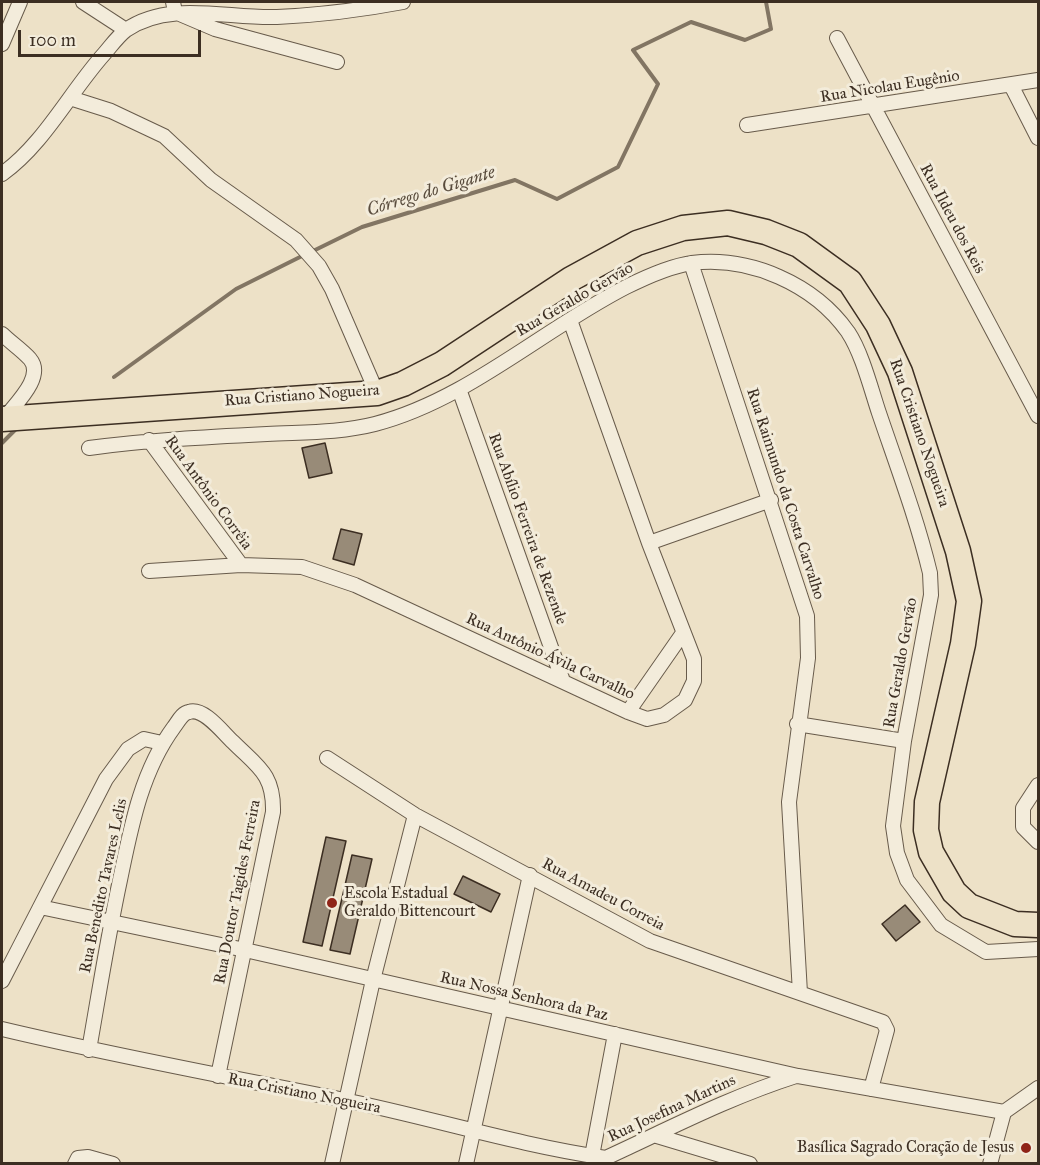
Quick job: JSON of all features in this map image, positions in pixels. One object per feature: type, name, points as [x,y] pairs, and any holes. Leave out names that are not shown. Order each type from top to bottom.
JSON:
[{"type":"highway","name":"Rua Cristiano Nogueira","points":[[3,419],[378,393],[403,384],[442,364],[571,279],[638,243],[683,228],[728,224],[766,232],[800,245],[850,282],[878,325],[900,372],[958,550],[969,601],[963,644],[927,802],[926,830],[931,852],[954,892],[969,906],[1015,924],[1038,925]]},
{"type":"street","points":[[2,44],[20,2]]},
{"type":"street","points":[[83,2],[126,30]]},
{"type":"street","points":[[4,170],[70,98],[89,71],[126,30],[174,7],[275,17],[332,14],[403,2]]},
{"type":"street","points":[[174,7],[215,29],[337,62]]},
{"type":"street","name":"Rua Ildeu dos Reis","points":[[837,38],[1038,416]]},
{"type":"street","name":"Rua Nicolau Eugênio","points":[[747,125],[1038,80]]},
{"type":"street","points":[[1011,85],[1038,138]]},
{"type":"street","points":[[70,98],[111,111],[164,136],[219,186],[296,240],[319,266],[342,309],[378,393]]},
{"type":"street","name":"Rua Geraldo Gervão","points":[[89,448],[149,440],[337,430],[375,424],[421,407],[459,388],[625,287],[660,272],[691,263],[739,263],[780,277],[811,294],[848,333],[866,377],[930,573],[931,595],[904,741],[892,826],[897,853],[908,880],[940,925],[986,952],[1038,950]]},
{"type":"street","name":"Rua Raimundo da Costa Carvalho","points":[[691,263],[771,500],[807,616],[808,658],[797,724],[789,802],[800,993]]},
{"type":"street","name":"Rua Antônio Ávila Carvalho","points":[[149,571],[241,565],[302,567],[355,585],[628,712],[647,719],[664,715],[685,699],[694,681],[694,659],[649,543],[570,320]]},
{"type":"street","points":[[2,334],[30,359],[34,368],[33,378],[3,419]]},
{"type":"street","name":"Rua Abílio Ferreira de Rezende","points":[[459,388],[563,681]]},
{"type":"street","name":"Rua Antônio Corrêia","points":[[149,440],[241,565]]},
{"type":"street","points":[[649,543],[771,500]]},
{"type":"street","points":[[628,712],[683,633]]},
{"type":"street","name":"Rua Benedito Tavares Lelis","points":[[88,1050],[111,922],[140,795],[162,743],[180,719],[193,711]]},
{"type":"street","name":"Rua Doutor Tagides Ferreira","points":[[193,711],[212,722],[262,770],[274,791],[273,812],[218,1076]]},
{"type":"street","points":[[797,724],[904,741]]},
{"type":"street","points":[[2,981],[106,779],[128,749],[144,739],[162,743]]},
{"type":"street","name":"Rua Amadeu Correia","points":[[327,758],[415,815],[650,941],[886,1025],[887,1030],[871,1089]]},
{"type":"street","points":[[1038,785],[1023,808],[1023,827],[1038,842]]},
{"type":"street","points":[[332,1164],[373,980],[415,815]]},
{"type":"street","points":[[466,1164],[530,875]]},
{"type":"street","name":"Rua Nossa Senhora da Paz","points":[[40,907],[245,950],[798,1076],[1004,1112]]},
{"type":"street","name":"Rua Cristiano Nogueira","points":[[2,1029],[88,1050],[346,1100],[597,1159]]},
{"type":"street","points":[[597,1159],[615,1034]]},
{"type":"street","name":"Rua Josefina Martins","points":[[597,1159],[657,1136],[710,1107],[798,1076]]},
{"type":"street","points":[[990,1164],[1004,1112],[1038,1088]]},
{"type":"street","points":[[657,1136],[750,1164]]},
{"type":"street","points":[[75,1164],[78,1158],[88,1157],[113,1164]]},
{"type":"building","points":[[325,443],[332,473],[309,478],[302,448]]},
{"type":"building","points":[[341,529],[362,534],[354,565],[333,559]]},
{"type":"building","points":[[326,837],[346,841],[322,946],[303,942]]},
{"type":"building","name":"Escola Estadual Geraldo Bittencourt","points":[[352,855],[372,859],[350,954],[330,950]]},
{"type":"building","points":[[463,876],[500,894],[491,912],[454,894]]},
{"type":"building","points":[[905,905],[920,922],[896,941],[882,924]]},
{"type":"waterway","name":"Córrego do Gigante","points":[[311,252],[362,227],[515,180],[557,199],[618,167],[658,84],[633,50],[691,22],[745,40],[771,29],[766,2]]},
{"type":"waterway","name":"Córrego do Gigante","points":[[114,377],[236,289],[304,255]]},
{"type":"waterway","name":"Córrego do Gigante","points":[[2,443],[15,430]]},
{"type":"place","name":"Escola Estadual Geraldo Bittencourt","points":[[332,903]]},
{"type":"place","name":"Basílica Sagrado Coração de Jesus","points":[[1026,1148]]}]
